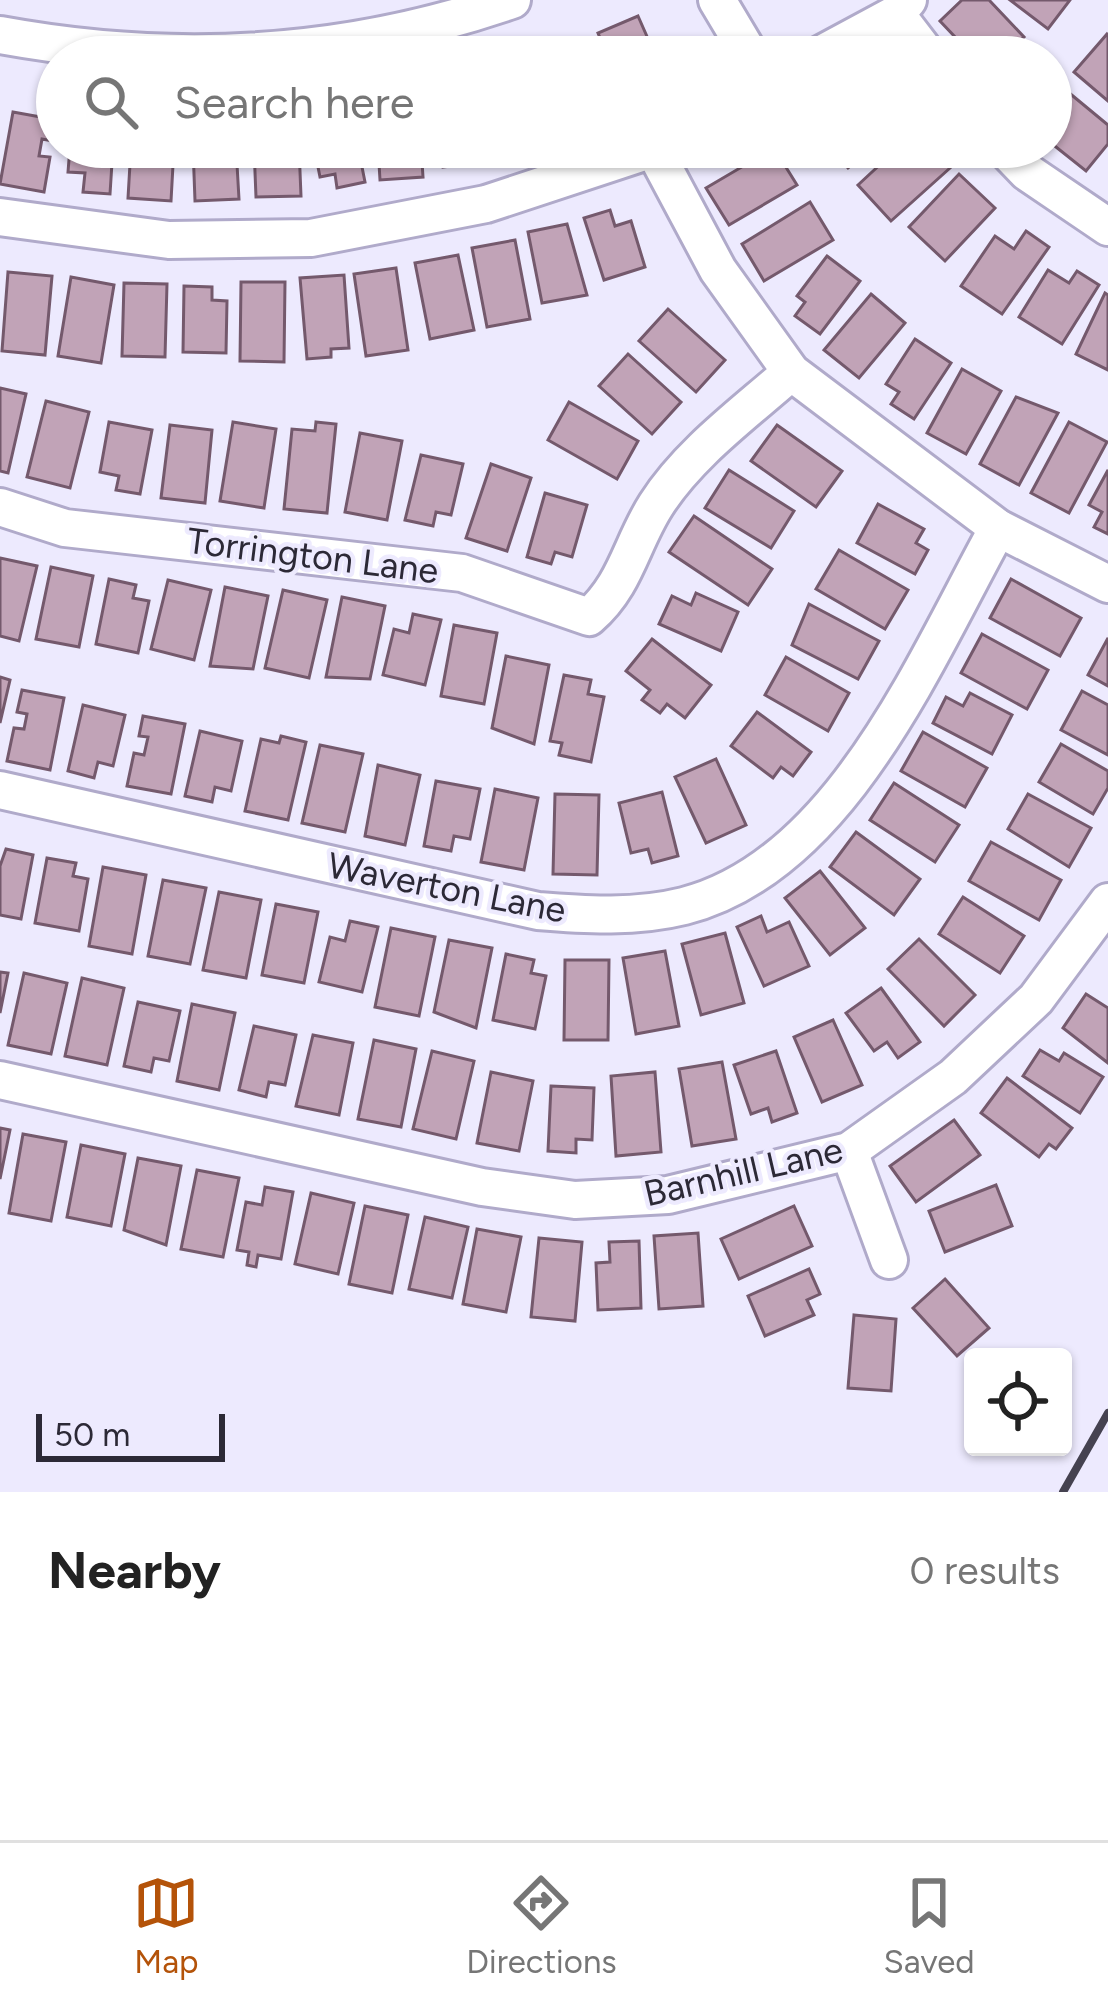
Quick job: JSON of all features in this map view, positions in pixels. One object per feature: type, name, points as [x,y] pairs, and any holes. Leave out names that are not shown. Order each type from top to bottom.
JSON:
[{"type":"street","points":[[392,36],[512,0]]},
{"type":"street","points":[[717,0],[738,36]]},
{"type":"street","points":[[853,36],[902,7],[918,36]]},
{"type":"street","points":[[0,35],[36,40]]},
{"type":"street","points":[[0,217],[169,240],[311,238],[486,204],[597,168]]},
{"type":"street","points":[[666,168],[718,270],[791,372],[998,528],[1108,584]]},
{"type":"street","points":[[1023,168],[1108,227]]},
{"type":"street","name":"Torrington Lane","points":[[0,507],[64,528],[462,573],[589,617],[610,598],[628,568],[656,505],[713,442],[791,372]]},
{"type":"street","name":"Waverton Lane","points":[[0,790],[538,911],[604,916],[686,905],[801,843],[847,790],[894,716],[998,528]]},
{"type":"street","name":"Barnhill Lane","points":[[0,1080],[482,1187],[574,1201],[668,1195],[849,1151],[953,1077],[1036,999],[1108,902]]},
{"type":"street","points":[[849,1151],[889,1261]]},
{"type":"building","points":[[962,0],[989,0],[1023,36],[954,36],[940,21]]},
{"type":"building","points":[[1010,0],[1070,0],[1048,29]]},
{"type":"building","points":[[638,16],[647,36],[599,36]]},
{"type":"building","points":[[1108,35],[1108,101],[1074,72]]},
{"type":"building","points":[[1072,95],[1108,125],[1108,144],[1086,171],[1072,160]]},
{"type":"building","points":[[13,112],[36,116],[36,168],[48,168],[44,192],[0,184]]},
{"type":"building","points":[[68,168],[112,168],[110,194],[83,192],[85,173],[68,172]]},
{"type":"building","points":[[130,168],[173,168],[171,201],[128,198]]},
{"type":"building","points":[[194,168],[237,168],[239,199],[195,201]]},
{"type":"building","points":[[255,168],[300,168],[301,196],[256,197]]},
{"type":"building","points":[[318,168],[362,168],[365,182],[337,188],[335,174],[320,177]]},
{"type":"building","points":[[379,168],[422,168],[423,177],[380,180]]},
{"type":"building","points":[[740,168],[786,168],[797,185],[729,225],[706,188]]},
{"type":"building","points":[[876,168],[950,168],[891,221],[858,185]]},
{"type":"building","points":[[959,174],[995,208],[945,261],[909,227]]},
{"type":"building","points":[[810,202],[833,240],[764,281],[742,244]]},
{"type":"building","points":[[610,210],[615,226],[631,221],[645,267],[604,280],[584,218]]},
{"type":"building","points":[[567,224],[587,295],[542,303],[528,232]]},
{"type":"building","points":[[1026,231],[1049,247],[1002,314],[961,286],[995,236],[1014,249]]},
{"type":"building","points":[[515,240],[530,319],[487,327],[472,248]]},
{"type":"building","points":[[458,255],[474,330],[430,339],[415,263]]},
{"type":"building","points":[[827,256],[860,281],[820,334],[795,316],[805,302],[797,296]]},
{"type":"building","points":[[396,268],[408,350],[366,356],[354,274]]},
{"type":"building","points":[[1048,270],[1069,283],[1077,271],[1099,285],[1062,344],[1019,317]]},
{"type":"building","points":[[8,272],[52,276],[45,355],[2,351]]},
{"type":"building","points":[[344,275],[349,348],[331,349],[331,357],[307,359],[300,278]]},
{"type":"building","points":[[71,277],[114,285],[101,363],[58,356]]},
{"type":"building","points":[[241,282],[285,282],[284,362],[240,361]]},
{"type":"building","points":[[124,283],[167,284],[165,357],[122,356]]},
{"type":"building","points":[[184,286],[212,287],[212,300],[227,301],[226,353],[183,352]]},
{"type":"building","points":[[1105,293],[1108,295],[1108,370],[1076,354]]},
{"type":"building","points":[[871,294],[905,323],[859,378],[824,350]]},
{"type":"building","points":[[668,309],[725,360],[696,392],[639,341]]},
{"type":"building","points":[[915,339],[951,363],[914,419],[891,404],[899,392],[886,384]]},
{"type":"building","points":[[628,354],[681,402],[652,434],[599,386]]},
{"type":"building","points":[[962,369],[1001,391],[966,454],[927,433]]},
{"type":"building","points":[[0,388],[26,394],[8,473],[0,471]]},
{"type":"building","points":[[1016,397],[1058,413],[1019,485],[980,464]]},
{"type":"building","points":[[46,401],[89,412],[70,488],[27,477]]},
{"type":"building","points":[[569,402],[638,441],[617,479],[548,440]]},
{"type":"building","points":[[109,422],[152,430],[140,494],[116,490],[119,476],[100,472]]},
{"type":"building","points":[[233,422],[276,429],[264,508],[220,501]]},
{"type":"building","points":[[316,422],[336,424],[327,513],[284,509],[292,429],[315,431]]},
{"type":"building","points":[[1069,422],[1107,442],[1069,513],[1031,493]]},
{"type":"building","points":[[170,425],[212,430],[205,503],[161,498]]},
{"type":"building","points":[[777,425],[842,471],[816,507],[751,461]]},
{"type":"building","points":[[360,433],[402,441],[387,520],[345,512]]},
{"type":"building","points":[[421,455],[463,464],[451,515],[436,512],[433,526],[405,520]]},
{"type":"building","points":[[491,464],[531,478],[507,551],[466,538]]},
{"type":"building","points":[[729,470],[794,511],[771,548],[705,508]]},
{"type":"building","points":[[1108,470],[1108,534],[1094,527],[1102,512],[1089,505]]},
{"type":"building","points":[[545,493],[587,505],[572,557],[555,552],[551,564],[527,557]]},
{"type":"building","points":[[878,504],[924,529],[916,543],[928,550],[915,574],[857,543]]},
{"type":"building","points":[[694,516],[772,569],[748,605],[669,552]]},
{"type":"building","points":[[839,550],[908,590],[885,629],[816,589]]},
{"type":"building","points":[[0,558],[37,566],[19,641],[0,636]]},
{"type":"building","points":[[51,567],[93,576],[79,647],[36,639]]},
{"type":"building","points":[[109,579],[136,585],[133,598],[149,601],[138,653],[96,644]]},
{"type":"building","points":[[1011,579],[1081,618],[1060,656],[990,618]]},
{"type":"building","points":[[168,580],[211,590],[194,660],[151,649]]},
{"type":"building","points":[[225,587],[268,596],[253,669],[210,666]]},
{"type":"building","points":[[283,590],[327,600],[309,678],[265,668]]},
{"type":"building","points":[[696,593],[738,612],[721,651],[659,624],[672,596],[691,605]]},
{"type":"building","points":[[342,597],[385,606],[370,679],[326,677]]},
{"type":"building","points":[[809,604],[879,641],[858,679],[792,645]]},
{"type":"building","points":[[413,614],[441,620],[425,685],[383,675],[394,629],[409,633]]},
{"type":"building","points":[[454,625],[497,633],[484,704],[441,696]]},
{"type":"building","points":[[982,634],[1048,670],[1027,709],[961,673]]},
{"type":"building","points":[[1108,638],[1108,686],[1088,675]]},
{"type":"building","points":[[652,639],[711,685],[685,718],[667,704],[660,713],[642,700],[650,690],[626,671]]},
{"type":"building","points":[[506,656],[549,665],[534,744],[492,728]]},
{"type":"building","points":[[786,657],[849,693],[828,731],[765,695]]},
{"type":"building","points":[[564,675],[591,680],[588,694],[604,697],[591,762],[559,755],[562,743],[550,741]]},
{"type":"building","points":[[0,677],[10,680],[0,723]]},
{"type":"building","points":[[22,690],[64,698],[50,770],[7,761],[14,728],[24,729],[27,714],[17,712]]},
{"type":"building","points":[[1082,691],[1108,705],[1108,755],[1061,730]]},
{"type":"building","points":[[970,693],[1012,715],[992,754],[933,723],[946,697],[963,706]]},
{"type":"building","points":[[83,705],[125,715],[113,766],[98,762],[94,778],[68,771]]},
{"type":"building","points":[[757,712],[811,752],[793,776],[781,767],[773,778],[731,746]]},
{"type":"building","points":[[143,716],[185,724],[171,794],[127,786],[134,753],[144,755],[148,737],[139,736]]},
{"type":"building","points":[[200,731],[242,741],[231,791],[215,787],[212,802],[185,796]]},
{"type":"building","points":[[923,732],[987,768],[965,807],[901,771]]},
{"type":"building","points":[[281,736],[306,742],[288,820],[245,811],[261,739],[279,743]]},
{"type":"building","points":[[1061,744],[1108,771],[1108,788],[1093,814],[1039,782]]},
{"type":"building","points":[[320,745],[363,754],[345,832],[302,823]]},
{"type":"building","points":[[716,759],[746,825],[706,843],[675,777]]},
{"type":"building","points":[[378,765],[420,775],[405,845],[365,836]]},
{"type":"building","points":[[436,781],[480,789],[470,839],[454,836],[451,851],[424,846]]},
{"type":"building","points":[[894,783],[959,825],[935,862],[870,820]]},
{"type":"building","points":[[495,789],[538,798],[524,870],[481,862]]},
{"type":"building","points":[[662,792],[678,856],[652,863],[648,849],[631,853],[619,803]]},
{"type":"building","points":[[555,794],[599,795],[597,875],[553,874]]},
{"type":"building","points":[[1028,794],[1091,828],[1069,867],[1008,829]]},
{"type":"building","points":[[856,832],[920,879],[894,915],[830,867]]},
{"type":"building","points":[[991,842],[1061,880],[1039,920],[969,881]]},
{"type":"building","points":[[6,849],[33,855],[21,919],[0,915],[0,866]]},
{"type":"building","points":[[47,858],[76,863],[73,876],[88,879],[79,931],[35,923]]},
{"type":"building","points":[[103,867],[146,875],[132,954],[89,946]]},
{"type":"building","points":[[820,871],[865,928],[830,955],[785,898]]},
{"type":"building","points":[[163,880],[206,888],[190,964],[148,956]]},
{"type":"building","points":[[219,892],[261,900],[246,978],[203,970]]},
{"type":"building","points":[[963,897],[1024,936],[1000,973],[939,934]]},
{"type":"building","points":[[276,904],[318,912],[304,983],[262,975]]},
{"type":"building","points":[[761,916],[767,932],[789,922],[809,966],[764,986],[737,927]]},
{"type":"building","points":[[350,921],[378,927],[362,992],[319,982],[330,937],[345,941]]},
{"type":"building","points":[[391,928],[435,937],[419,1016],[375,1007]]},
{"type":"building","points":[[725,933],[744,1003],[701,1015],[682,944]]},
{"type":"building","points":[[919,939],[975,995],[944,1026],[888,969]]},
{"type":"building","points":[[449,940],[492,948],[476,1028],[434,1012]]},
{"type":"building","points":[[665,951],[679,1026],[636,1034],[623,958]]},
{"type":"building","points":[[506,954],[534,960],[531,973],[546,976],[535,1029],[493,1020]]},
{"type":"building","points":[[565,960],[609,960],[608,1040],[564,1040]]},
{"type":"building","points":[[0,972],[8,973],[0,1013]]},
{"type":"building","points":[[24,973],[67,983],[51,1054],[8,1045]]},
{"type":"building","points":[[82,978],[124,988],[107,1065],[65,1056]]},
{"type":"building","points":[[881,988],[920,1042],[898,1058],[887,1042],[874,1051],[846,1013]]},
{"type":"building","points":[[1086,994],[1108,1008],[1108,1063],[1063,1028]]},
{"type":"building","points":[[138,1002],[180,1011],[169,1061],[154,1058],[151,1072],[124,1066]]},
{"type":"building","points":[[192,1004],[235,1013],[219,1090],[177,1081]]},
{"type":"building","points":[[833,1020],[862,1085],[822,1102],[794,1037]]},
{"type":"building","points":[[254,1026],[296,1035],[285,1085],[269,1082],[266,1097],[239,1090]]},
{"type":"building","points":[[313,1035],[353,1043],[339,1115],[296,1106]]},
{"type":"building","points":[[374,1040],[416,1049],[401,1127],[358,1119]]},
{"type":"building","points":[[1040,1050],[1059,1061],[1064,1053],[1103,1077],[1080,1113],[1023,1076]]},
{"type":"building","points":[[432,1051],[474,1061],[456,1139],[413,1129]]},
{"type":"building","points":[[776,1051],[797,1113],[772,1122],[768,1108],[751,1114],[734,1065]]},
{"type":"building","points":[[722,1062],[736,1139],[692,1146],[679,1069]]},
{"type":"building","points":[[491,1072],[533,1081],[519,1151],[477,1143]]},
{"type":"building","points":[[655,1072],[661,1152],[616,1156],[611,1076]]},
{"type":"building","points":[[1007,1078],[1072,1128],[1056,1149],[1049,1144],[1039,1157],[981,1113]]},
{"type":"building","points":[[551,1086],[594,1088],[592,1140],[576,1139],[576,1153],[548,1151]]},
{"type":"building","points":[[954,1120],[980,1155],[916,1202],[890,1166]]},
{"type":"building","points":[[0,1128],[10,1130],[0,1179]]},
{"type":"building","points":[[23,1134],[66,1142],[51,1221],[9,1213]]},
{"type":"building","points":[[81,1145],[125,1154],[111,1226],[67,1217]]},
{"type":"building","points":[[138,1158],[181,1166],[166,1245],[124,1230]]},
{"type":"building","points":[[197,1170],[239,1178],[223,1257],[181,1249]]},
{"type":"building","points":[[996,1185],[1012,1226],[945,1252],[929,1211]]},
{"type":"building","points":[[265,1187],[293,1192],[281,1259],[258,1255],[256,1267],[247,1265],[249,1252],[237,1250],[246,1202],[262,1205]]},
{"type":"building","points":[[311,1193],[354,1203],[338,1274],[295,1264]]},
{"type":"building","points":[[365,1206],[408,1215],[392,1293],[349,1284]]},
{"type":"building","points":[[794,1206],[812,1246],[739,1279],[721,1239]]},
{"type":"building","points":[[425,1217],[468,1227],[452,1298],[409,1289]]},
{"type":"building","points":[[477,1229],[521,1237],[506,1312],[463,1304]]},
{"type":"building","points":[[698,1233],[703,1306],[659,1309],[654,1236]]},
{"type":"building","points":[[539,1238],[582,1242],[575,1321],[531,1317]]},
{"type":"building","points":[[639,1241],[641,1308],[598,1310],[596,1263],[610,1262],[609,1242]]},
{"type":"building","points":[[809,1269],[820,1294],[807,1300],[814,1315],[765,1336],[748,1296]]},
{"type":"building","points":[[945,1279],[989,1328],[957,1356],[913,1308]]},
{"type":"building","points":[[854,1315],[896,1319],[891,1391],[848,1388]]},
{"type":"railway","points":[[1063,1492],[1108,1413]]}]
